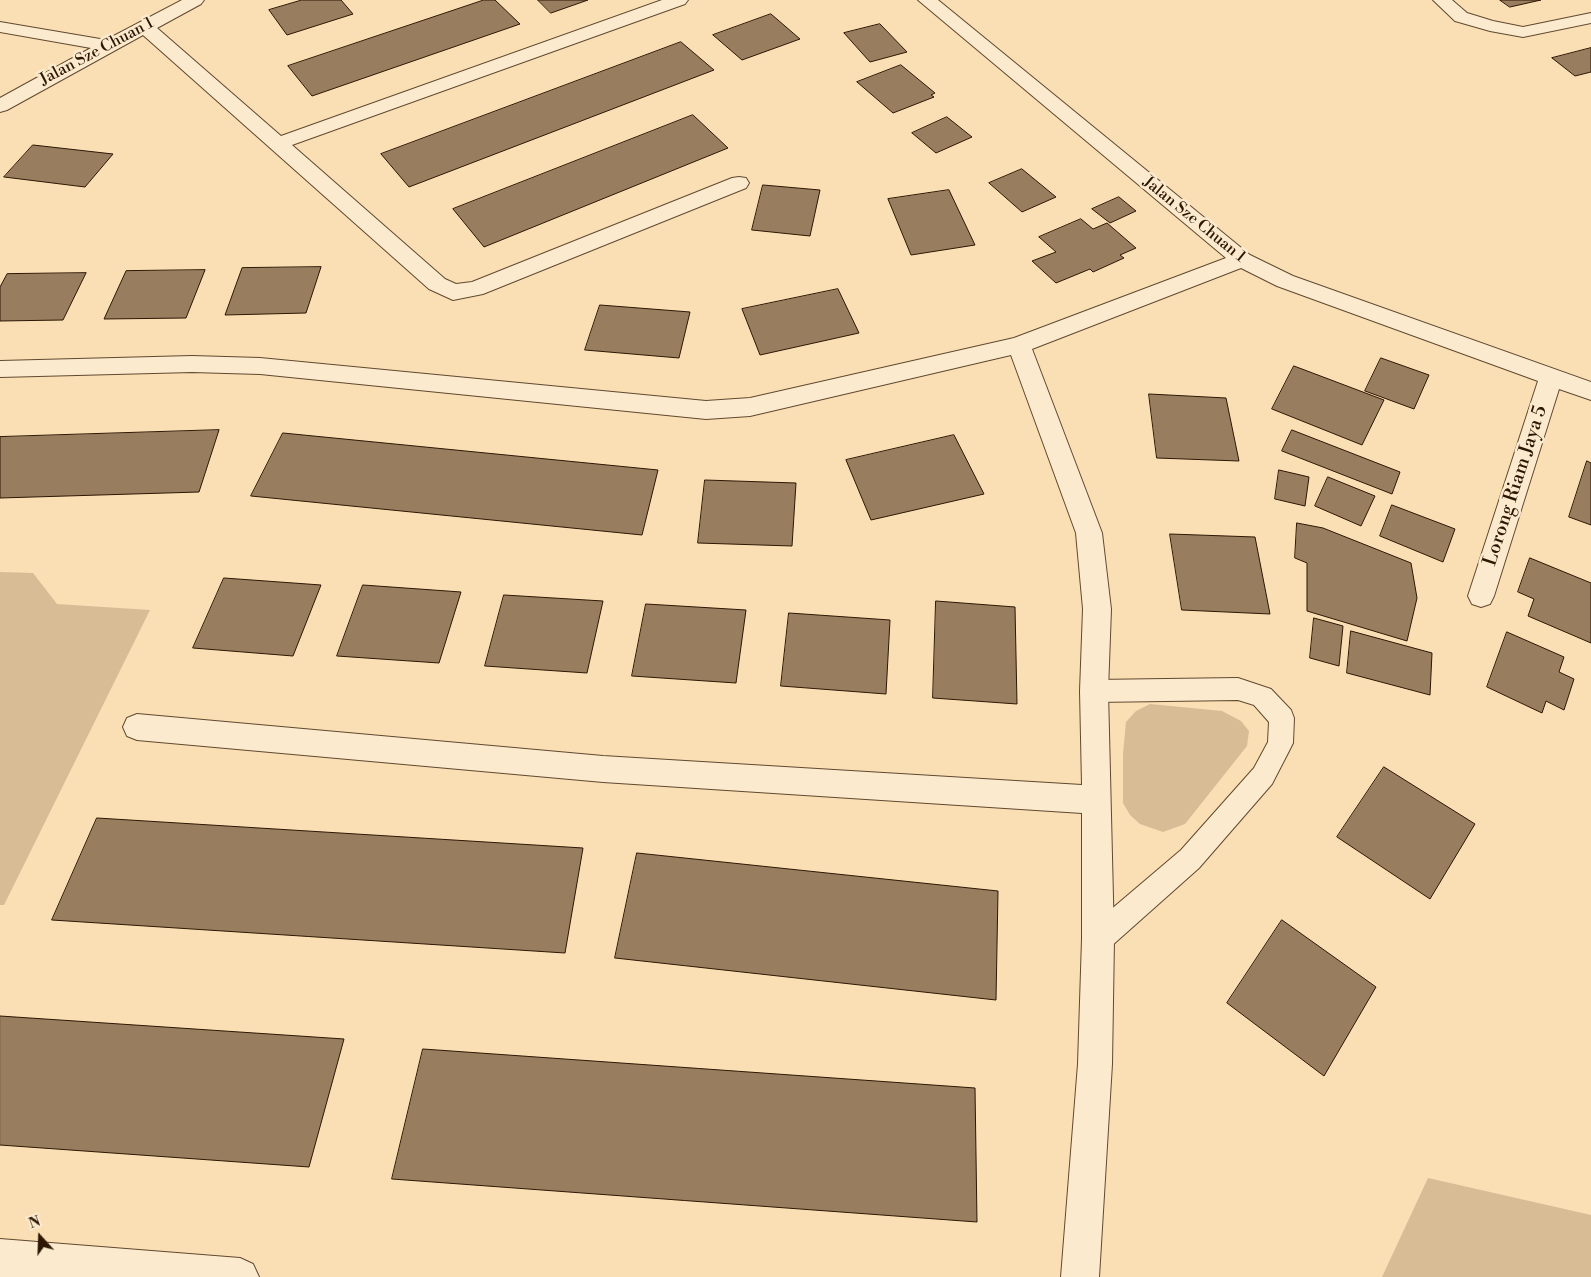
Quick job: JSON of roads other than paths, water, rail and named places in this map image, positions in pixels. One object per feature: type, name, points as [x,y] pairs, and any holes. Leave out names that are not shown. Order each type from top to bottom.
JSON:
[{"type":"street","name":"Jalan Sze Chuan 1","points":[[0,106],[195,0]]},
{"type":"street","points":[[279,143],[679,0]]},
{"type":"street","name":"Jalan Sze Chuan 1","points":[[927,0],[1242,260],[1284,281],[1591,391]]},
{"type":"street","points":[[1442,0],[1461,17],[1490,26],[1524,32],[1591,18]]},
{"type":"street","points":[[0,27],[109,46]]},
{"type":"street","points":[[144,27],[279,143],[437,284],[453,292],[475,288],[739,184]]},
{"type":"street","points":[[0,369],[192,364],[260,366],[706,410],[750,407],[1019,345],[1242,260]]},
{"type":"street","points":[[1019,345],[1089,533],[1097,608],[1094,691],[1098,939],[1094,1064],[1080,1277]]},
{"type":"street","name":"Lorong Riam Jaya 5","points":[[1481,596],[1551,377]]},
{"type":"street","points":[[137,727],[603,769],[1097,800]]},
{"type":"street","points":[[0,1258],[240,1277]]},
{"type":"lane","points":[[1094,691],[1238,689],[1262,697],[1282,718],[1280,743],[1263,776],[1190,859],[1098,939]]}]
